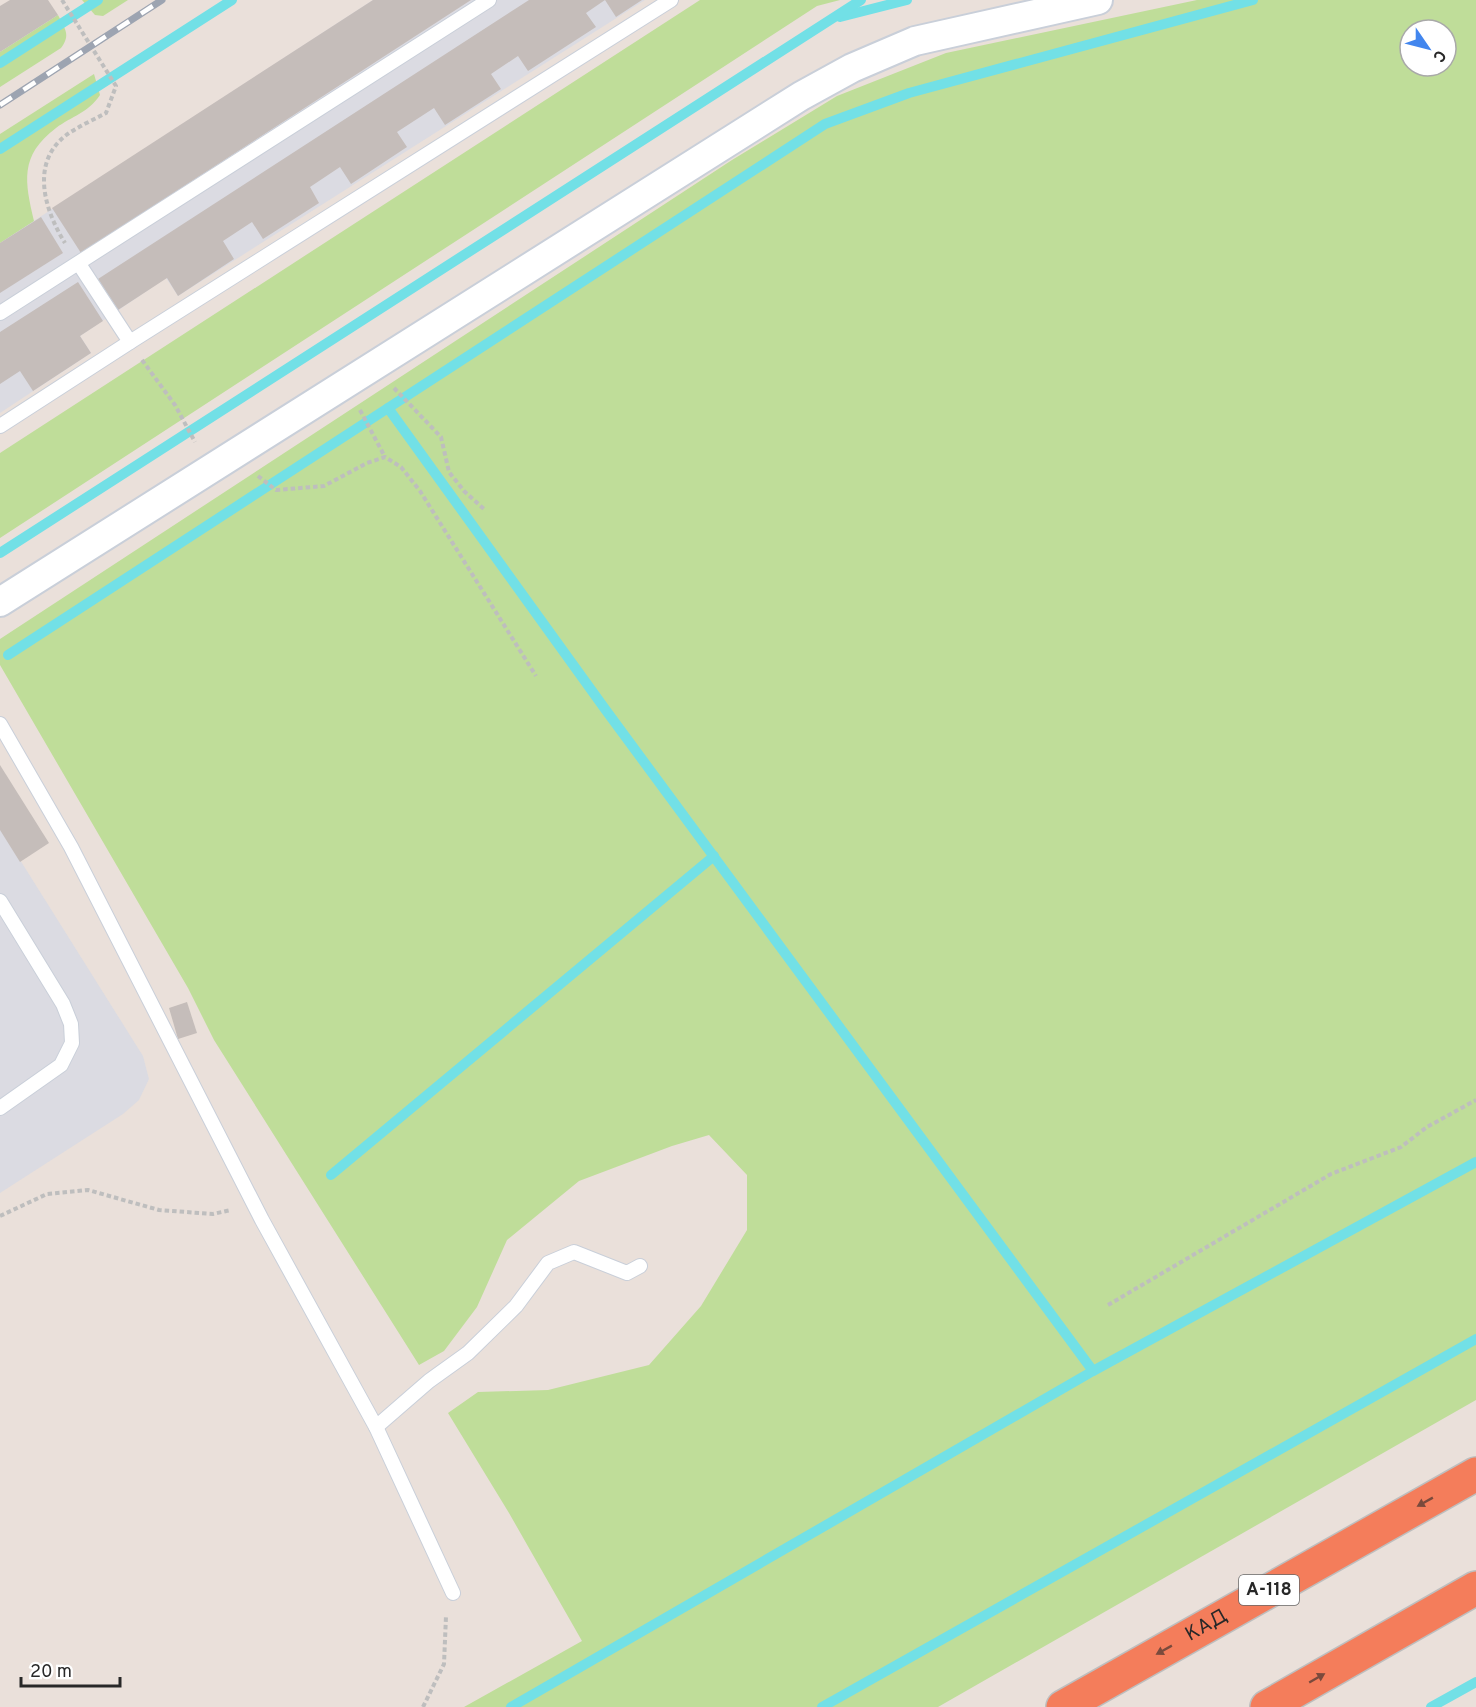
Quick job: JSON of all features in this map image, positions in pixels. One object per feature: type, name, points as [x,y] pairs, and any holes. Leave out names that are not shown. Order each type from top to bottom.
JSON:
[{"type":"highway","name":"КАД","points":[[1063,1707],[1476,1474]]},
{"type":"highway","points":[[1267,1707],[1476,1588]]},
{"type":"street","points":[[0,602],[801,96],[852,68],[915,41],[1098,0]]},
{"type":"lane","points":[[0,313],[489,0]]},
{"type":"lane","points":[[0,426],[671,0]]},
{"type":"lane","points":[[79,264],[130,342]]},
{"type":"lane","points":[[0,724],[71,847],[254,1204],[376,1426],[453,1593]]},
{"type":"lane","points":[[0,901],[63,1004],[71,1024],[72,1043],[61,1065],[0,1108]]},
{"type":"lane","points":[[376,1426],[429,1381],[468,1353],[516,1306],[548,1263],[574,1252],[627,1273],[640,1266]]},
{"type":"path","points":[[62,0],[116,86],[106,113],[66,136],[51,152],[44,172],[45,194],[51,220],[79,264]]},
{"type":"path","points":[[130,342],[175,405],[193,438]]},
{"type":"path","points":[[372,367],[426,418],[441,437],[449,472],[484,509]]},
{"type":"path","points":[[343,385],[363,413],[385,458],[401,467],[420,490],[536,676]]},
{"type":"path","points":[[231,456],[276,490],[324,486],[367,463],[385,458]]},
{"type":"path","points":[[1108,1305],[1331,1174],[1401,1147],[1427,1127],[1476,1100]]},
{"type":"path","points":[[0,1216],[46,1194],[88,1190],[159,1210],[213,1214],[254,1204]]},
{"type":"path","points":[[423,1707],[444,1664],[446,1611],[439,1564]]},
{"type":"shaded area","points":[[373,0],[645,0],[178,296],[166,278],[80,336],[91,353],[0,413],[0,243]]},
{"type":"shaded area","points":[[0,828],[143,1056],[149,1079],[139,1100],[123,1114],[0,1193]]},
{"type":"green space","points":[[82,0],[128,0],[103,16],[95,15]]},
{"type":"green space","points":[[700,0],[840,0],[817,6],[0,538],[0,453]]},
{"type":"green space","points":[[1197,0],[1476,0],[1476,1400],[938,1707],[464,1707],[582,1641],[509,1513],[448,1413],[478,1392],[548,1390],[649,1365],[701,1306],[747,1230],[747,1175],[709,1135],[672,1146],[579,1181],[507,1240],[477,1307],[444,1351],[419,1365],[214,1040],[188,988],[0,665],[0,639],[732,160],[837,96],[946,53]]},
{"type":"green space","points":[[58,15],[65,28],[66,36],[61,48],[0,87],[0,52]]},
{"type":"green space","points":[[94,74],[100,95],[85,110],[44,138],[30,159],[27,182],[34,221],[0,243],[0,134]]},
{"type":"building","points":[[10,0],[48,0],[58,15],[0,52],[0,6]]},
{"type":"building","points":[[373,0],[471,0],[81,253],[52,208]]},
{"type":"building","points":[[529,0],[605,0],[586,13],[596,27],[528,71],[518,56],[491,74],[501,89],[445,125],[434,108],[397,132],[407,147],[351,184],[340,167],[310,187],[319,203],[263,239],[252,222],[223,241],[234,259],[178,296],[167,278],[118,310],[98,279]]},
{"type":"building","points":[[605,0],[642,0],[616,17]]},
{"type":"building","points":[[41,217],[63,253],[0,293],[0,243]]},
{"type":"building","points":[[78,282],[103,321],[80,336],[91,353],[33,391],[20,371],[0,384],[0,332]]},
{"type":"building","points":[[0,765],[49,843],[20,862],[0,830]]},
{"type":"building","points":[[187,1002],[197,1033],[178,1039],[169,1008]]},
{"type":"waterway","points":[[0,63],[98,0]]},
{"type":"waterway","points":[[0,149],[232,0]]},
{"type":"waterway","points":[[0,553],[861,0]]},
{"type":"waterway","points":[[840,17],[907,0]]},
{"type":"waterway","points":[[8,655],[825,124],[909,93],[1253,0]]},
{"type":"waterway","points":[[388,408],[605,709],[1093,1371]]},
{"type":"waterway","points":[[331,1175],[714,856]]},
{"type":"waterway","points":[[511,1707],[1093,1371],[1476,1162]]},
{"type":"waterway","points":[[822,1707],[1476,1339]]},
{"type":"waterway","points":[[1431,1707],[1476,1682]]},
{"type":"railway","points":[[0,105],[162,0]]}]
